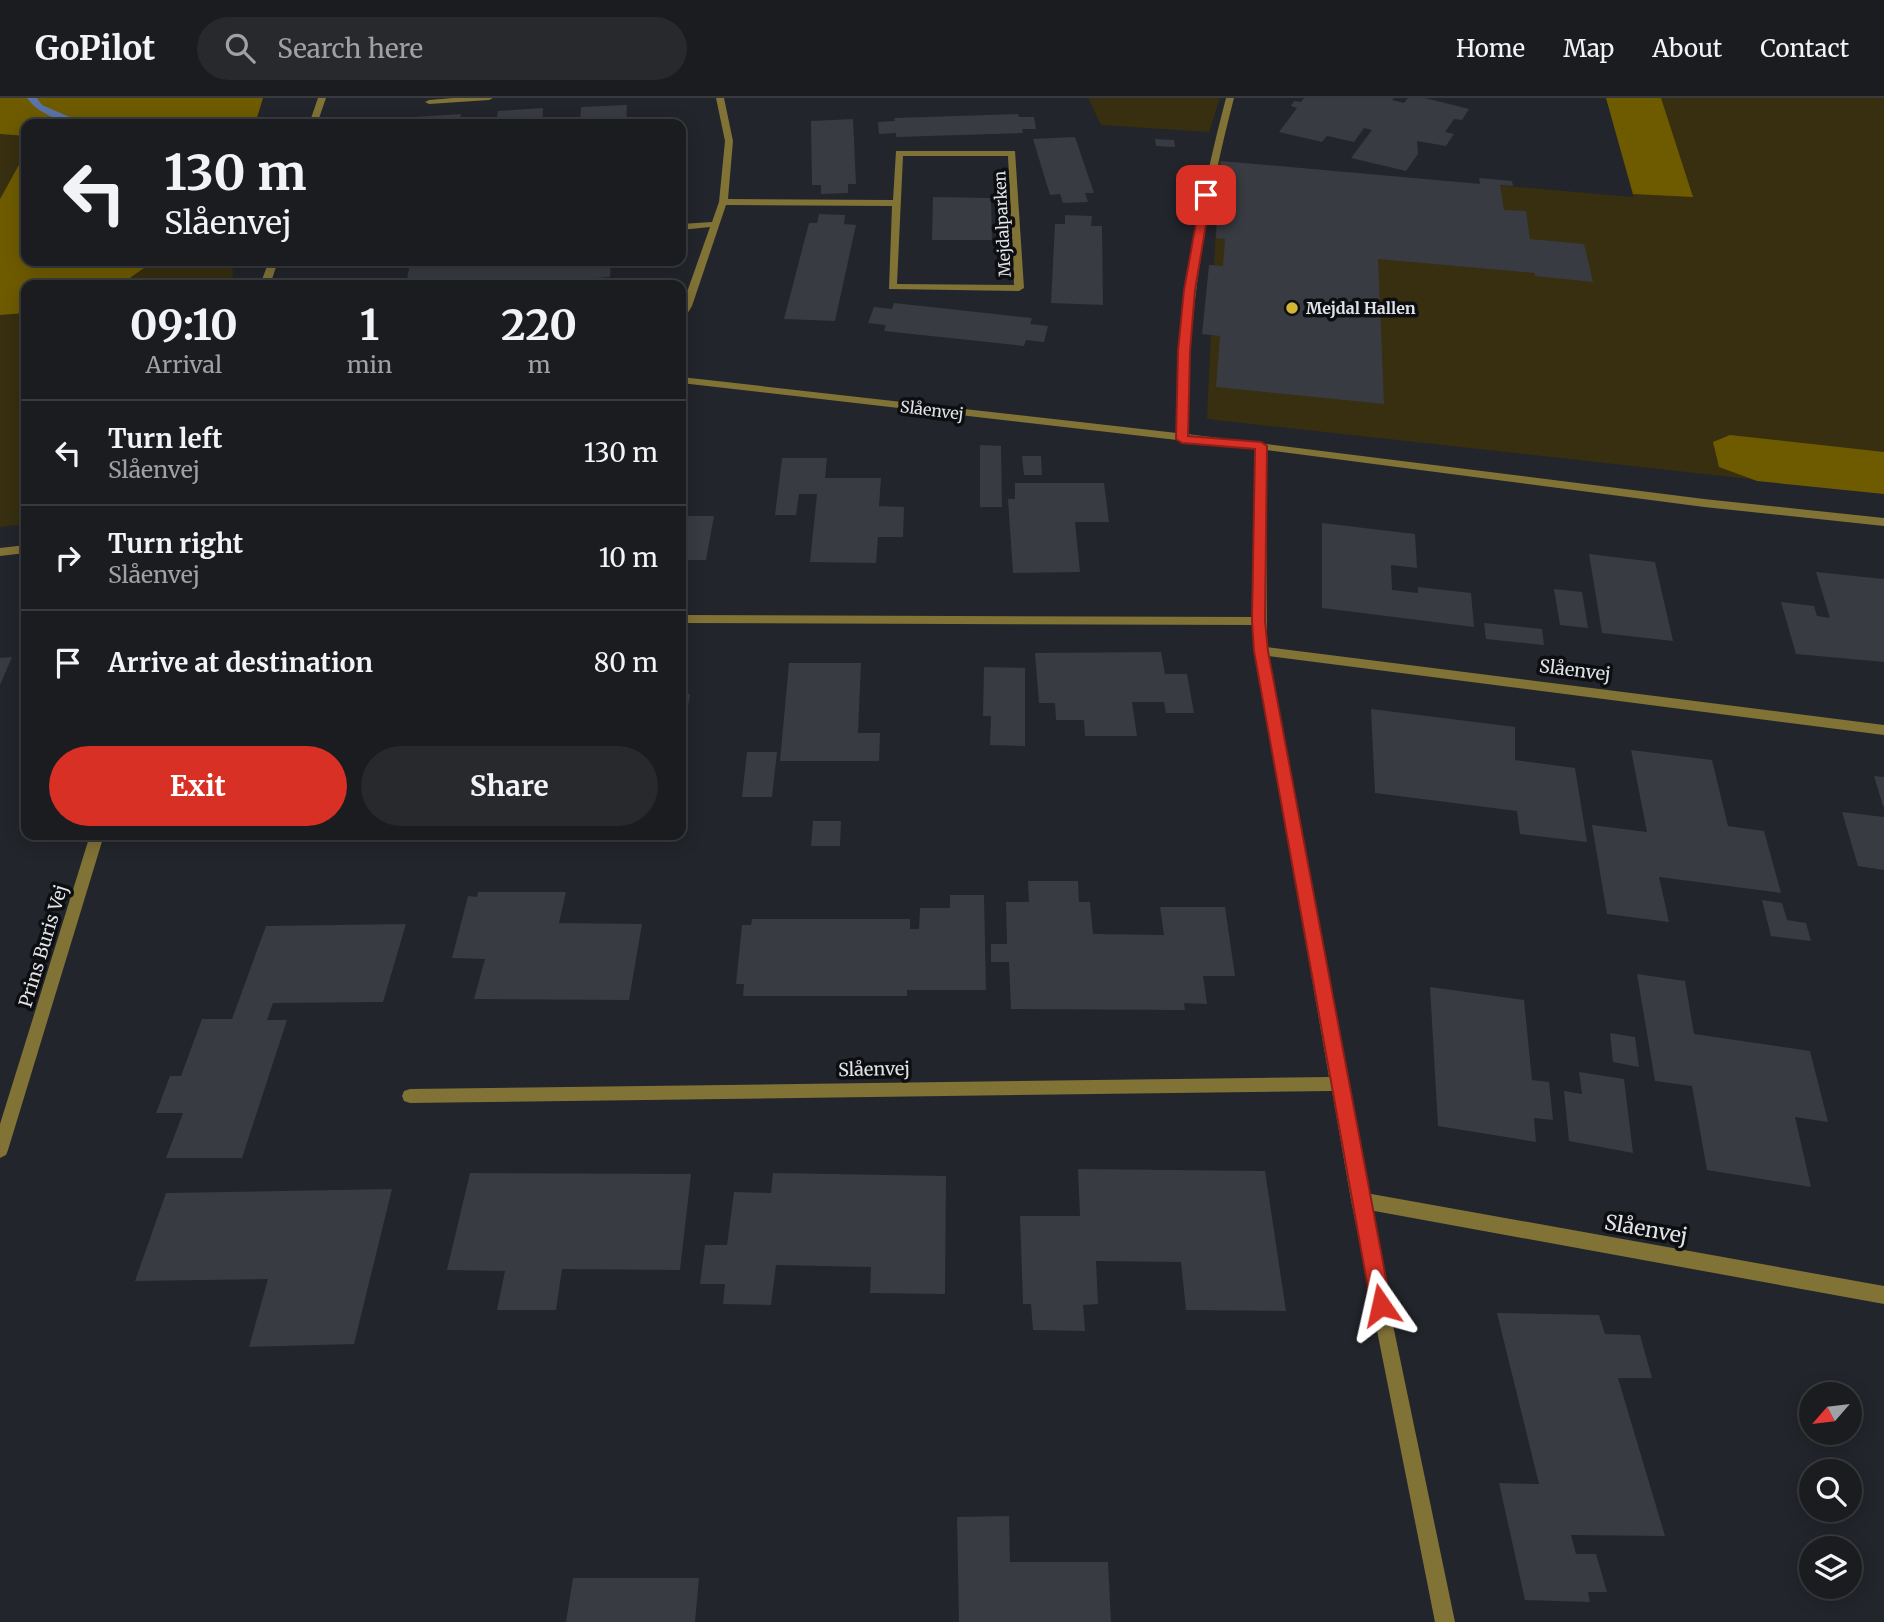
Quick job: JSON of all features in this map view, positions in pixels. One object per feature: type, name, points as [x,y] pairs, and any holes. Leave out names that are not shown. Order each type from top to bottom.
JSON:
[{"type":"street","points":[[315,119],[322,98]]},
{"type":"street","points":[[429,102],[488,98]]},
{"type":"street","points":[[686,304],[723,202],[729,141],[720,98]]},
{"type":"street","points":[[1182,439],[1184,351],[1189,290],[1210,171],[1230,98]]},
{"type":"street","name":"Mejdalparken","points":[[900,153],[1012,153],[1019,288],[892,287],[897,203],[900,153]]},
{"type":"street","points":[[723,202],[897,203]]},
{"type":"street","points":[[686,226],[717,224]]},
{"type":"street","name":"Slåenvej","points":[[686,381],[1261,446],[1704,503],[1884,522]]},
{"type":"street","points":[[1261,446],[1261,651],[1359,1200],[1445,1622]]},
{"type":"street","points":[[0,552],[21,550]]},
{"type":"street","points":[[686,619],[1259,621]]},
{"type":"street","name":"Slåenvej","points":[[1261,651],[1884,730]]},
{"type":"street","name":"Prins Buris Vej","points":[[0,1150],[95,840]]},
{"type":"street","name":"Slåenvej","points":[[410,1096],[1339,1084]]},
{"type":"street","name":"Slåenvej","points":[[1359,1200],[1884,1295]]},
{"type":"shaded area","points":[[0,98],[263,98],[257,119],[21,119],[21,136],[0,134]]},
{"type":"shaded area","points":[[1088,98],[1220,98],[1209,132],[1101,125]]},
{"type":"shaded area","points":[[1606,98],[1884,98],[1884,494],[1207,419],[1219,161],[1633,197]]},
{"type":"shaded area","points":[[1606,98],[1661,98],[1693,197],[1633,194]]},
{"type":"shaded area","points":[[0,134],[21,136],[21,161],[0,199]]},
{"type":"shaded area","points":[[21,161],[21,266],[147,266],[127,280],[21,280],[21,313],[0,315],[0,199]]},
{"type":"shaded area","points":[[147,266],[232,266],[232,280],[127,280]]},
{"type":"shaded area","points":[[21,313],[21,525],[0,527],[0,315]]},
{"type":"shaded area","points":[[1730,435],[1884,452],[1884,494],[1757,481],[1719,467],[1713,442]]},
{"type":"building","points":[[1304,98],[1394,98],[1392,100],[1404,103],[1408,98],[1425,98],[1469,109],[1462,120],[1454,119],[1445,132],[1454,134],[1446,146],[1417,141],[1418,154],[1406,171],[1351,158],[1372,130],[1364,128],[1354,142],[1327,136],[1322,142],[1279,132],[1297,108],[1291,106],[1294,101],[1301,102]]},
{"type":"building","points":[[627,105],[626,119],[580,119],[581,107]]},
{"type":"building","points":[[543,108],[542,119],[497,119],[498,111]]},
{"type":"building","points":[[461,114],[460,119],[415,117]]},
{"type":"building","points":[[1018,114],[1019,117],[1034,117],[1036,129],[1022,129],[1023,133],[896,137],[896,133],[879,134],[878,122],[895,121],[894,118]]},
{"type":"building","points":[[853,119],[856,184],[848,184],[848,193],[821,194],[821,185],[812,185],[811,121]]},
{"type":"building","points":[[1075,137],[1094,193],[1085,193],[1088,202],[1063,203],[1060,194],[1050,195],[1033,139]]},
{"type":"building","points":[[1155,139],[1174,140],[1175,147],[1156,146]]},
{"type":"building","name":"Mejdal Hallen","points":[[1221,161],[1480,184],[1479,178],[1512,181],[1513,186],[1500,185],[1504,210],[1526,211],[1530,239],[1584,244],[1593,282],[1535,276],[1535,273],[1378,259],[1384,404],[1216,387],[1220,336],[1202,334],[1209,265],[1223,266],[1225,239],[1216,238],[1217,219],[1226,220],[1229,188],[1218,187]]},
{"type":"building","points":[[933,197],[991,198],[992,240],[932,240]]},
{"type":"building","points":[[819,214],[845,215],[844,224],[856,225],[835,321],[784,319],[809,223],[817,223]]},
{"type":"building","points":[[1065,215],[1092,216],[1091,226],[1102,226],[1103,305],[1051,303],[1055,224],[1065,224]]},
{"type":"building","points":[[409,266],[611,266],[610,277],[568,280],[407,280]]},
{"type":"building","points":[[894,303],[1032,318],[1030,324],[1048,326],[1044,342],[1026,340],[1024,346],[884,331],[886,325],[868,323],[874,307],[892,309]]},
{"type":"building","points":[[980,445],[1001,446],[1002,507],[980,507]]},
{"type":"building","points":[[1022,456],[1041,456],[1042,475],[1024,475]]},
{"type":"building","points":[[782,458],[827,458],[825,478],[881,478],[879,506],[904,507],[903,537],[878,537],[876,563],[810,562],[817,494],[799,494],[796,515],[775,515]]},
{"type":"building","points":[[1015,483],[1104,483],[1109,522],[1075,522],[1080,572],[1013,573],[1008,499],[1015,499]]},
{"type":"building","points":[[686,516],[714,516],[706,560],[686,560]]},
{"type":"building","points":[[1322,523],[1415,534],[1417,568],[1391,565],[1392,590],[1418,593],[1418,587],[1471,593],[1474,627],[1322,608]]},
{"type":"building","points":[[1589,554],[1655,562],[1673,641],[1602,633]]},
{"type":"building","points":[[1816,572],[1884,579],[1884,662],[1796,654],[1781,602],[1814,606],[1817,616],[1830,618]]},
{"type":"building","points":[[1554,589],[1582,592],[1588,628],[1560,625]]},
{"type":"building","points":[[1484,623],[1542,629],[1544,645],[1486,639]]},
{"type":"building","points":[[1161,652],[1165,674],[1187,674],[1194,713],[1166,713],[1164,702],[1132,702],[1137,736],[1085,736],[1084,720],[1056,720],[1055,703],[1039,703],[1035,653]]},
{"type":"building","points":[[12,657],[0,685],[0,658]]},
{"type":"building","points":[[789,663],[861,663],[858,733],[880,733],[879,761],[780,761]]},
{"type":"building","points":[[984,667],[1025,668],[1025,746],[990,745],[991,716],[983,716]]},
{"type":"building","points":[[686,694],[690,694],[686,718]]},
{"type":"building","points":[[1371,709],[1515,727],[1515,760],[1575,768],[1587,842],[1520,834],[1517,811],[1375,793]]},
{"type":"building","points":[[1631,750],[1712,760],[1728,826],[1764,831],[1781,893],[1659,877],[1669,922],[1607,914],[1592,825],[1647,832]]},
{"type":"building","points":[[747,752],[777,752],[772,797],[742,797]]},
{"type":"building","points":[[1874,776],[1884,777],[1884,806],[1883,806]]},
{"type":"building","points":[[1842,812],[1884,817],[1884,870],[1858,866]]},
{"type":"building","points":[[813,821],[841,821],[840,846],[811,846]]},
{"type":"building","points":[[485,840],[522,840],[522,842]]},
{"type":"building","points":[[1028,881],[1078,881],[1079,902],[1090,902],[1093,934],[1164,935],[1160,907],[1225,907],[1235,976],[1203,976],[1207,1004],[1184,1003],[1185,1010],[1011,1009],[1009,962],[991,962],[991,944],[1007,944],[1006,902],[1029,902]]},
{"type":"building","points":[[478,892],[566,892],[559,923],[642,924],[629,1000],[474,999],[485,959],[452,958],[468,896],[477,897]]},
{"type":"building","points":[[950,895],[984,895],[986,990],[907,990],[907,996],[743,996],[744,984],[736,984],[742,925],[751,925],[752,919],[910,919],[910,929],[919,929],[920,908],[950,908]]},
{"type":"building","points":[[1762,900],[1782,903],[1787,920],[1806,923],[1811,941],[1771,936]]},
{"type":"building","points":[[406,924],[383,1002],[273,1003],[267,1020],[287,1020],[242,1158],[166,1158],[183,1113],[156,1113],[170,1076],[181,1076],[202,1019],[232,1019],[266,926]]},
{"type":"building","points":[[1637,974],[1685,981],[1694,1034],[1810,1051],[1828,1122],[1795,1117],[1811,1187],[1707,1170],[1692,1086],[1655,1081]]},
{"type":"building","points":[[1430,987],[1524,1000],[1532,1080],[1549,1082],[1553,1120],[1534,1118],[1536,1142],[1438,1126]]},
{"type":"building","points":[[1610,1033],[1635,1037],[1639,1067],[1613,1062]]},
{"type":"building","points":[[1579,1072],[1624,1079],[1633,1153],[1569,1141],[1564,1091],[1582,1094]]},
{"type":"building","points":[[1078,1169],[1265,1171],[1286,1311],[1186,1310],[1181,1262],[1096,1261],[1098,1304],[1083,1305],[1085,1331],[1033,1330],[1031,1304],[1023,1304],[1020,1216],[1080,1216]]},
{"type":"building","points":[[470,1173],[691,1174],[680,1270],[562,1269],[556,1310],[497,1310],[505,1271],[447,1270]]},
{"type":"building","points":[[773,1173],[946,1176],[945,1294],[870,1293],[871,1267],[776,1265],[771,1305],[723,1304],[725,1284],[700,1284],[705,1245],[727,1245],[734,1192],[771,1193]]},
{"type":"building","points":[[392,1189],[354,1344],[249,1347],[268,1279],[135,1281],[166,1193]]},
{"type":"building","points":[[1497,1313],[1599,1315],[1605,1334],[1640,1335],[1652,1378],[1618,1378],[1665,1536],[1571,1535],[1576,1554],[1596,1554],[1607,1592],[1588,1592],[1590,1602],[1525,1600],[1499,1483],[1539,1484]]},
{"type":"building","points":[[1009,1516],[1010,1562],[1108,1562],[1111,1622],[959,1622],[957,1517]]},
{"type":"building","points":[[573,1578],[699,1578],[695,1622],[566,1622]]},
{"type":"waterway","points":[[32,98],[38,107],[68,119]]},
{"type":"place","name":"Mejdal Hallen","points":[[1292,308]]},
{"type":"route","points":[[1206,195],[1189,290],[1184,351],[1182,439],[1261,446],[1261,651],[1359,1200],[1381,1305]]}]
